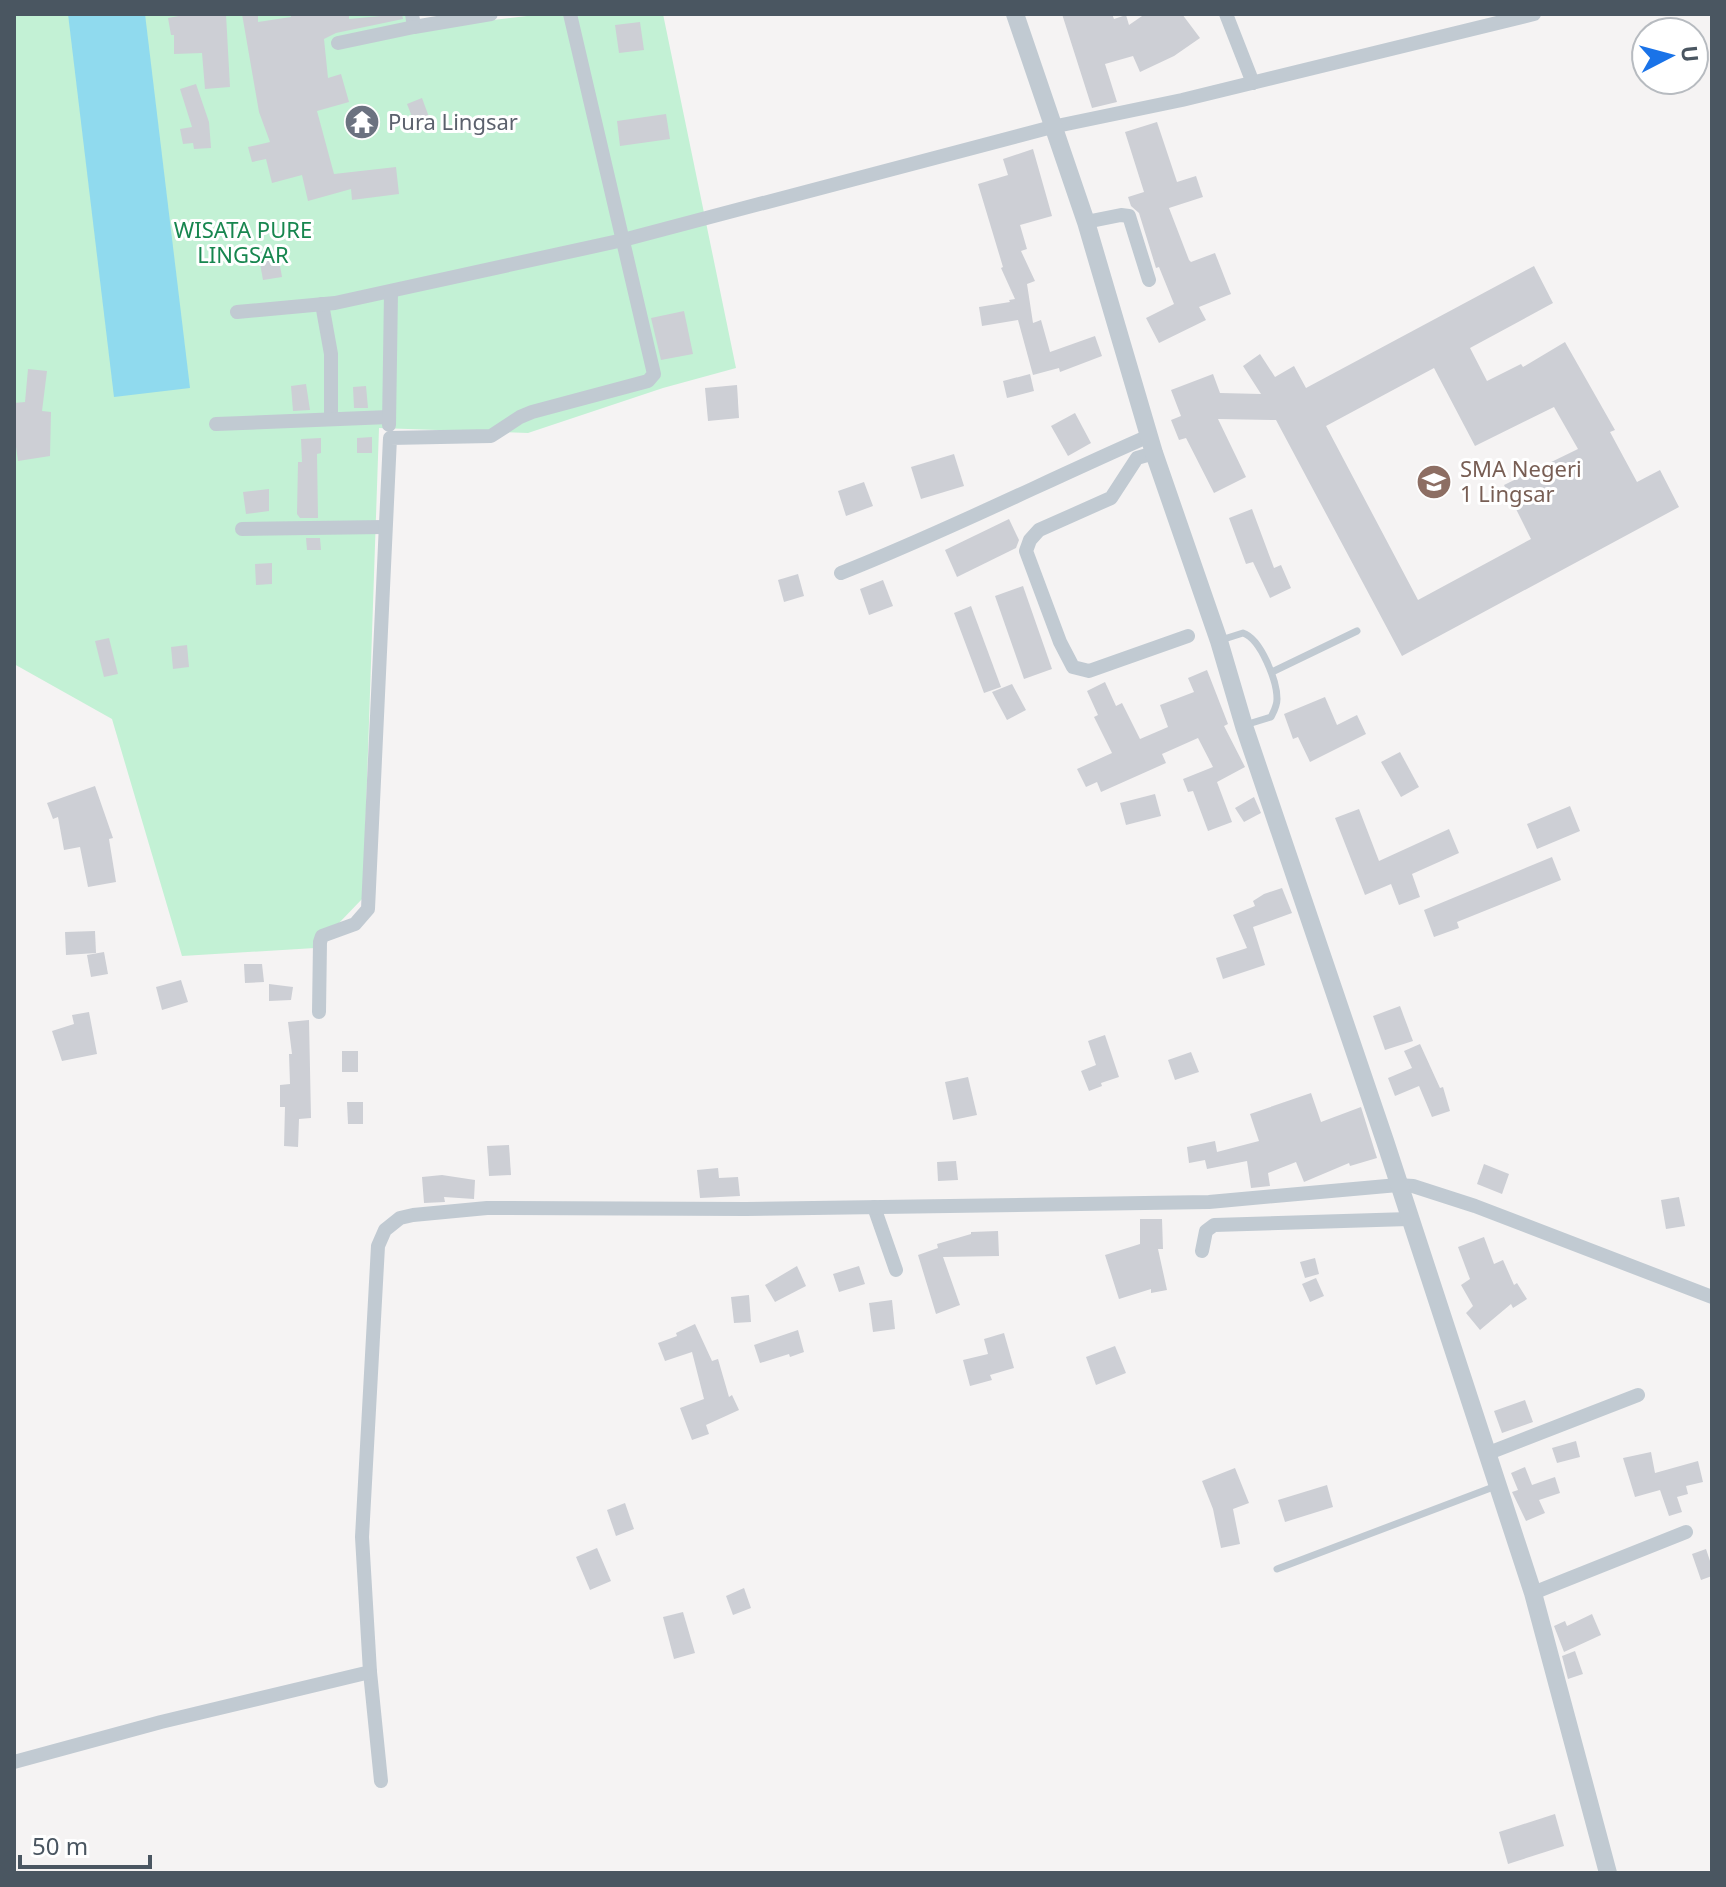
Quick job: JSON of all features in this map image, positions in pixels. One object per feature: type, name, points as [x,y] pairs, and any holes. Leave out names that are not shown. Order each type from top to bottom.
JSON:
[{"type":"street","points":[[338,43],[413,20],[491,14]]},
{"type":"street","points":[[390,438],[491,436],[532,412],[648,381],[654,374],[570,14]]},
{"type":"street","points":[[1015,14],[1086,222],[1151,444],[1533,1593],[1608,1873]]},
{"type":"street","points":[[1226,14],[1253,83]]},
{"type":"street","points":[[237,312],[322,304],[391,292],[623,240],[1052,127],[1253,83],[1534,14]]},
{"type":"street","points":[[1086,222],[1129,216],[1149,280]]},
{"type":"street","points":[[319,1012],[322,936],[355,924],[368,909],[390,438],[391,292]]},
{"type":"street","points":[[322,304],[330,335],[331,419]]},
{"type":"street","points":[[216,424],[389,417]]},
{"type":"street","points":[[841,573],[913,545],[1015,495],[1151,444]]},
{"type":"street","points":[[1151,444],[1137,458],[1111,498],[1039,530],[1026,551],[1060,642],[1073,667],[1089,671],[1188,636]]},
{"type":"street","points":[[242,529],[384,527]]},
{"type":"street","points":[[381,1781],[370,1672],[362,1537],[378,1246],[385,1230],[400,1218],[487,1208],[1209,1202],[1398,1185],[1413,1186],[1475,1206],[1712,1297]]},
{"type":"street","points":[[874,1207],[896,1270]]},
{"type":"street","points":[[1202,1251],[1206,1231],[1214,1225],[1409,1219]]},
{"type":"street","points":[[1486,1454],[1638,1395]]},
{"type":"street","points":[[1533,1593],[1686,1532]]},
{"type":"street","points":[[14,1762],[161,1722],[370,1672]]},
{"type":"lane","points":[[1272,672],[1357,631]]},
{"type":"lane","points":[[1219,641],[1243,633],[1252,636],[1272,672],[1278,703],[1271,717],[1244,726]]},
{"type":"lane","points":[[1277,1569],[1498,1486]]},
{"type":"green space","name":"WISATA PURE LINGSAR","points":[[14,14],[416,14],[419,29],[544,14],[663,14],[736,368],[663,388],[528,433],[379,428],[363,898],[315,948],[182,956],[112,719],[14,664]]},
{"type":"water","points":[[68,14],[145,14],[190,388],[114,397]]},
{"type":"building","points":[[189,14],[226,14],[230,87],[205,89],[202,53],[174,54],[174,35],[171,35],[168,18]]},
{"type":"building","points":[[242,14],[258,14],[258,22],[291,17],[291,14],[349,14],[349,19],[402,14],[403,19],[336,33],[324,39],[328,78],[341,74],[349,102],[317,111],[334,174],[396,167],[399,194],[352,200],[351,189],[308,201],[302,175],[272,183],[266,159],[252,162],[248,147],[270,142],[259,112]]},
{"type":"building","points":[[1062,14],[1112,14],[1114,19],[1126,15],[1129,25],[1145,14],[1182,14],[1200,38],[1174,56],[1140,72],[1133,56],[1105,64],[1117,102],[1092,108]]},
{"type":"building","points":[[640,22],[644,50],[619,53],[615,25]]},
{"type":"building","points":[[196,84],[209,122],[211,148],[194,149],[193,143],[183,144],[180,129],[192,127],[180,89]]},
{"type":"building","points":[[422,98],[429,117],[414,122],[407,104]]},
{"type":"building","points":[[666,114],[670,139],[620,146],[617,121]]},
{"type":"building","points":[[1157,122],[1177,182],[1196,176],[1203,197],[1169,208],[1189,260],[1191,262],[1215,253],[1231,294],[1199,307],[1206,320],[1159,343],[1146,318],[1174,304],[1159,267],[1156,268],[1139,213],[1131,206],[1128,197],[1144,192],[1125,132]]},
{"type":"building","points":[[1033,149],[1052,216],[1020,225],[1027,249],[1021,251],[1035,281],[1027,284],[1033,323],[1041,320],[1050,352],[1095,336],[1102,356],[1060,372],[1059,368],[1033,375],[1018,320],[982,326],[979,307],[1015,299],[1001,268],[978,184],[1008,175],[1003,159]]},
{"type":"building","points":[[277,249],[282,277],[263,280],[258,252]]},
{"type":"building","points":[[1534,266],[1553,303],[1470,348],[1487,381],[1521,364],[1523,367],[1565,342],[1615,430],[1610,432],[1637,482],[1660,470],[1679,507],[1402,656],[1276,420],[1218,419],[1246,477],[1214,493],[1186,438],[1179,440],[1171,420],[1181,416],[1171,390],[1213,374],[1220,393],[1261,394],[1243,366],[1260,354],[1275,377],[1294,366],[1306,388]],"holes":[[[1434,368],[1475,446],[1554,407],[1578,449],[1504,485],[1531,539],[1418,600],[1326,426]]]},
{"type":"building","points":[[684,311],[693,354],[661,360],[651,318]]},
{"type":"building","points":[[28,369],[47,371],[42,411],[51,412],[50,456],[18,461],[14,403],[25,402]]},
{"type":"building","points":[[1030,374],[1034,391],[1007,398],[1003,381]]},
{"type":"building","points":[[306,384],[310,410],[293,411],[291,386]]},
{"type":"building","points":[[737,385],[739,418],[708,421],[705,388]]},
{"type":"building","points":[[366,386],[368,408],[354,408],[353,387]]},
{"type":"building","points":[[1075,413],[1091,443],[1068,456],[1051,426]]},
{"type":"building","points":[[372,437],[372,453],[357,453],[357,438]]},
{"type":"building","points":[[321,438],[321,453],[317,454],[318,518],[300,518],[297,514],[301,439]]},
{"type":"building","points":[[954,454],[964,486],[921,499],[911,467]]},
{"type":"building","points":[[864,482],[873,506],[846,516],[838,491]]},
{"type":"building","points":[[269,489],[269,511],[246,514],[243,492]]},
{"type":"building","points":[[1252,509],[1274,568],[1281,565],[1291,588],[1270,598],[1253,562],[1246,564],[1229,518]]},
{"type":"building","points":[[1009,519],[1019,540],[1016,548],[957,577],[945,550]]},
{"type":"building","points":[[306,538],[320,538],[321,550],[307,550]]},
{"type":"building","points":[[272,563],[272,584],[256,585],[255,564]]},
{"type":"building","points":[[798,574],[804,596],[784,602],[778,580]]},
{"type":"building","points":[[883,580],[893,606],[869,615],[860,589]]},
{"type":"building","points":[[1023,586],[1052,669],[1024,679],[995,596]]},
{"type":"building","points":[[971,606],[1001,687],[984,693],[954,613]]},
{"type":"building","points":[[109,638],[118,674],[104,677],[95,641]]},
{"type":"building","points":[[187,645],[189,667],[173,669],[171,647]]},
{"type":"building","points":[[1207,670],[1228,724],[1224,726],[1245,767],[1217,782],[1232,822],[1208,831],[1193,791],[1188,792],[1183,779],[1213,767],[1198,738],[1162,754],[1166,763],[1101,792],[1097,782],[1086,787],[1077,769],[1112,753],[1094,717],[1098,715],[1087,691],[1105,682],[1116,706],[1122,703],[1140,739],[1168,727],[1160,705],[1194,692],[1188,678]]},
{"type":"building","points":[[1012,684],[1026,710],[1007,720],[992,692]]},
{"type":"building","points":[[1325,697],[1337,725],[1357,715],[1366,734],[1310,762],[1298,737],[1293,739],[1284,714]]},
{"type":"building","points":[[1400,752],[1419,787],[1401,797],[1381,762]]},
{"type":"building","points":[[95,786],[113,838],[109,839],[116,882],[88,887],[80,847],[64,850],[58,817],[53,819],[47,803]]},
{"type":"building","points":[[1155,794],[1161,816],[1126,825],[1120,803]]},
{"type":"building","points":[[1254,797],[1261,813],[1244,822],[1235,808]]},
{"type":"building","points":[[1570,806],[1580,831],[1537,849],[1527,824]]},
{"type":"building","points":[[1359,809],[1379,861],[1449,829],[1459,853],[1412,874],[1420,897],[1399,905],[1391,884],[1365,895],[1335,818]]},
{"type":"building","points":[[1552,857],[1561,880],[1457,922],[1459,928],[1434,937],[1424,910]]},
{"type":"building","points":[[1282,888],[1292,913],[1253,927],[1265,965],[1223,979],[1216,958],[1247,948],[1233,915],[1255,906],[1253,901],[1264,894]]},
{"type":"building","points":[[95,931],[96,953],[66,955],[65,932]]},
{"type":"building","points":[[104,952],[108,974],[91,977],[87,955]]},
{"type":"building","points":[[244,964],[262,964],[264,982],[245,983]]},
{"type":"building","points":[[181,980],[188,1002],[162,1010],[156,987]]},
{"type":"building","points":[[269,984],[293,987],[291,1000],[269,1001]]},
{"type":"building","points":[[1400,1006],[1413,1041],[1385,1050],[1373,1016]]},
{"type":"building","points":[[89,1012],[97,1054],[62,1061],[52,1031],[74,1024],[72,1015]]},
{"type":"building","points":[[309,1020],[311,1118],[299,1119],[298,1147],[284,1146],[285,1107],[280,1107],[280,1085],[290,1084],[289,1054],[292,1054],[288,1022]]},
{"type":"building","points":[[1105,1035],[1119,1077],[1089,1091],[1081,1071],[1096,1065],[1088,1041]]},
{"type":"building","points":[[1420,1044],[1440,1088],[1443,1087],[1450,1111],[1432,1117],[1419,1086],[1395,1096],[1388,1078],[1412,1068],[1404,1051]]},
{"type":"building","points":[[342,1051],[358,1051],[358,1072],[342,1072]]},
{"type":"building","points":[[1191,1052],[1199,1072],[1175,1080],[1168,1060]]},
{"type":"building","points":[[968,1077],[977,1115],[953,1120],[945,1082]]},
{"type":"building","points":[[1311,1093],[1321,1122],[1361,1107],[1377,1158],[1350,1166],[1349,1163],[1304,1182],[1296,1162],[1268,1173],[1270,1186],[1251,1188],[1247,1161],[1207,1169],[1205,1160],[1189,1163],[1187,1147],[1215,1141],[1217,1152],[1259,1141],[1250,1114]]},
{"type":"building","points":[[347,1102],[363,1102],[363,1124],[348,1124]]},
{"type":"building","points":[[509,1145],[511,1175],[489,1176],[487,1146]]},
{"type":"building","points":[[956,1161],[958,1180],[938,1181],[937,1162]]},
{"type":"building","points":[[1484,1164],[1509,1174],[1502,1194],[1477,1184]]},
{"type":"building","points":[[718,1168],[719,1178],[738,1177],[740,1196],[700,1198],[697,1170]]},
{"type":"building","points":[[442,1175],[475,1180],[474,1199],[444,1197],[445,1202],[424,1203],[422,1177]]},
{"type":"building","points":[[1679,1197],[1685,1226],[1666,1229],[1661,1200]]},
{"type":"building","points":[[1140,1219],[1162,1219],[1163,1249],[1158,1249],[1167,1290],[1151,1293],[1151,1289],[1119,1299],[1105,1255],[1140,1244]]},
{"type":"building","points":[[998,1231],[999,1256],[943,1257],[960,1305],[936,1314],[918,1255],[938,1248],[937,1244],[971,1232]]},
{"type":"building","points":[[1484,1237],[1494,1264],[1503,1260],[1514,1285],[1517,1283],[1527,1299],[1513,1308],[1511,1304],[1480,1330],[1466,1313],[1473,1306],[1461,1285],[1470,1279],[1458,1247]]},
{"type":"building","points":[[1315,1258],[1319,1274],[1305,1278],[1300,1262]]},
{"type":"building","points":[[797,1266],[806,1286],[775,1302],[765,1285]]},
{"type":"building","points":[[859,1266],[865,1284],[839,1292],[833,1274]]},
{"type":"building","points":[[1316,1278],[1324,1296],[1310,1302],[1302,1284]]},
{"type":"building","points":[[749,1295],[751,1322],[734,1323],[731,1297]]},
{"type":"building","points":[[892,1300],[895,1329],[873,1332],[869,1303]]},
{"type":"building","points":[[695,1324],[712,1361],[718,1359],[729,1397],[732,1395],[739,1410],[706,1425],[709,1434],[692,1440],[680,1408],[704,1399],[692,1352],[665,1361],[658,1343],[677,1336],[676,1333]]},
{"type":"building","points":[[798,1330],[804,1352],[760,1363],[754,1345]]},
{"type":"building","points":[[1004,1333],[1014,1368],[990,1375],[992,1380],[970,1386],[963,1360],[988,1354],[984,1339]]},
{"type":"building","points":[[1115,1346],[1126,1373],[1096,1385],[1086,1357]]},
{"type":"building","points":[[1525,1400],[1533,1422],[1502,1433],[1494,1411]]},
{"type":"building","points":[[1576,1441],[1580,1457],[1557,1463],[1552,1448]]},
{"type":"building","points":[[1651,1452],[1655,1473],[1698,1461],[1703,1482],[1686,1486],[1688,1494],[1677,1497],[1682,1512],[1669,1516],[1660,1490],[1635,1497],[1623,1458]]},
{"type":"building","points":[[1525,1467],[1532,1485],[1555,1477],[1560,1493],[1539,1500],[1545,1513],[1526,1521],[1512,1492],[1518,1490],[1511,1473]]},
{"type":"building","points":[[1235,1468],[1249,1503],[1233,1509],[1240,1544],[1221,1548],[1213,1509],[1202,1481]]},
{"type":"building","points":[[1327,1485],[1333,1507],[1285,1522],[1278,1500]]},
{"type":"building","points":[[625,1503],[634,1529],[616,1536],[607,1510]]},
{"type":"building","points":[[597,1548],[611,1581],[590,1590],[576,1557]]},
{"type":"building","points":[[1706,1549],[1712,1576],[1701,1580],[1692,1554]]},
{"type":"building","points":[[744,1588],[751,1608],[733,1615],[726,1596]]},
{"type":"building","points":[[683,1612],[695,1653],[674,1659],[663,1617]]},
{"type":"building","points":[[1592,1614],[1601,1635],[1564,1652],[1554,1626],[1565,1621],[1567,1626]]},
{"type":"building","points":[[1575,1651],[1583,1674],[1568,1679],[1562,1656]]},
{"type":"building","points":[[1555,1814],[1564,1846],[1508,1864],[1499,1832]]},
{"type":"place","name":"Pura Lingsar","points":[[362,122]]},
{"type":"place","name":"SMA Negeri 1 Lingsar","points":[[1434,482]]}]
